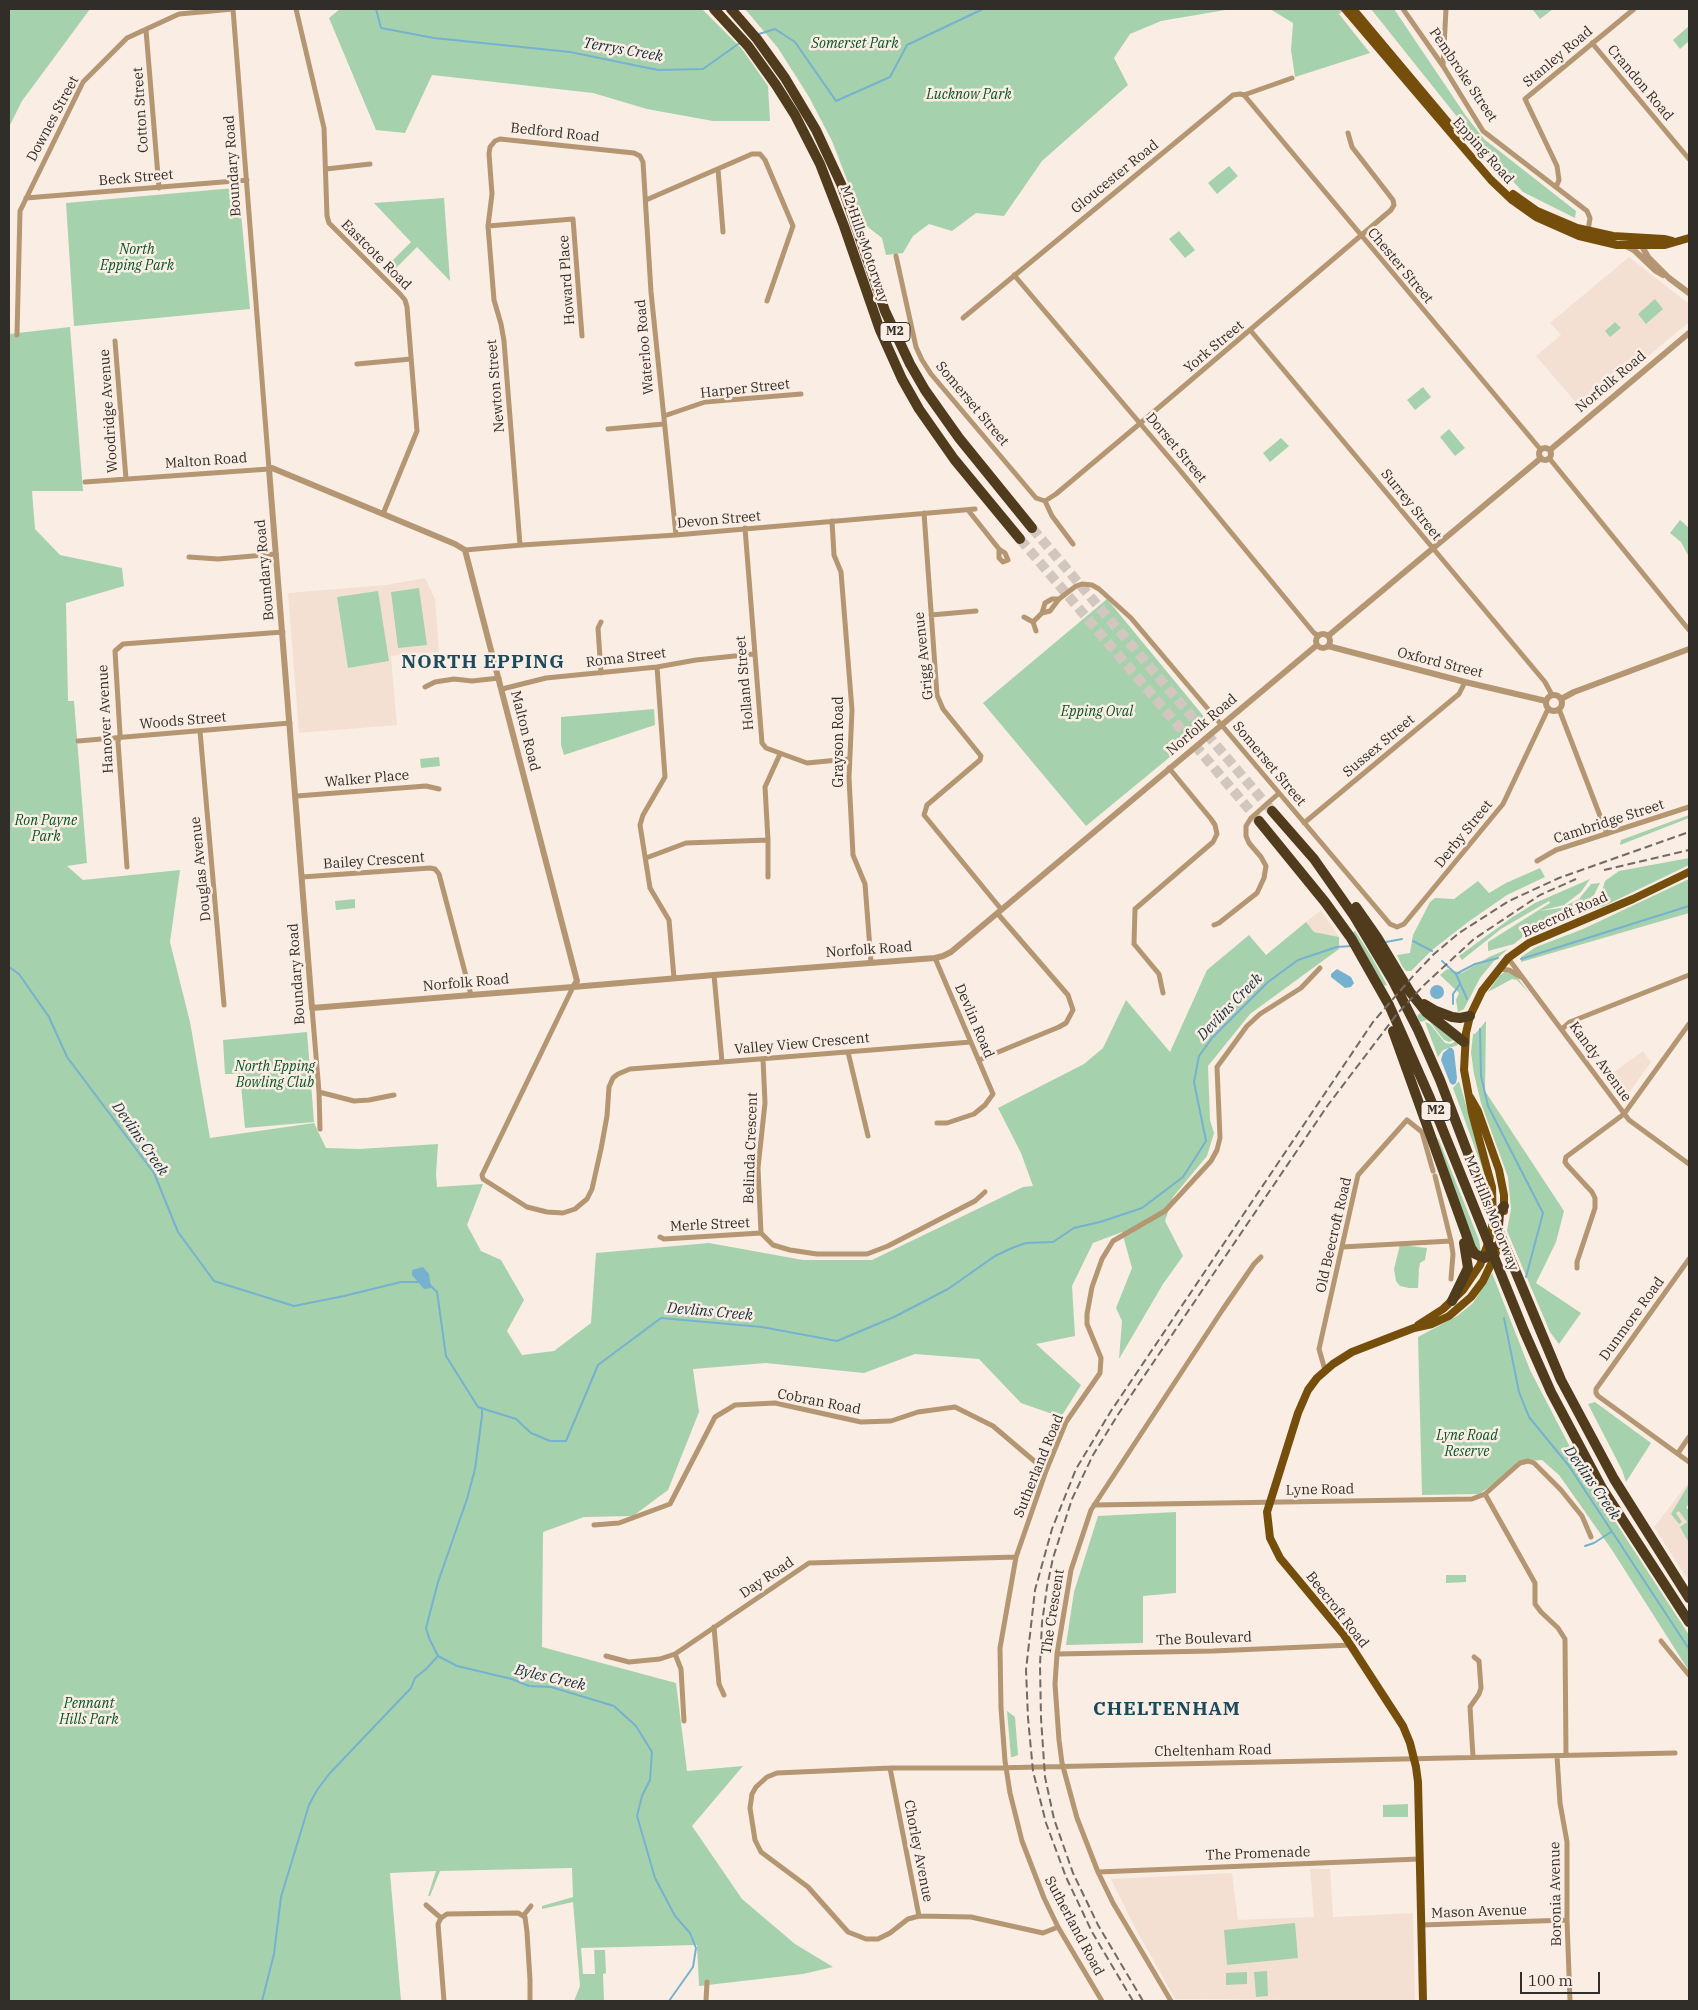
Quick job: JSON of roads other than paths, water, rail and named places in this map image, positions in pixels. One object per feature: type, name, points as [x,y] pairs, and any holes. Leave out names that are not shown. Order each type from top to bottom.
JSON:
[{"type":"highway","name":"M2 Hills Motorway","points":[[715,9],[748,46],[795,115],[831,190],[880,330],[902,379],[935,433],[1020,539]]},
{"type":"highway","name":"M2 Hills Motorway","points":[[731,9],[757,39],[786,78],[805,110],[842,186],[885,311],[910,364],[925,390],[950,425],[1032,528]]},
{"type":"highway","name":"M2 Hills Motorway","points":[[1272,810],[1334,880],[1386,959],[1436,1072],[1561,1380],[1614,1479],[1689,1598]]},
{"type":"highway","name":"M2 Hills Motorway","points":[[1259,821],[1325,902],[1351,938],[1389,1005],[1430,1098],[1524,1331],[1552,1392],[1606,1494],[1689,1622]]},
{"type":"highway","points":[[1386,959],[1426,1012],[1464,1042]]},
{"type":"highway","points":[[1410,992],[1436,1012],[1460,1018],[1470,1016]]},
{"type":"highway","name":"M2","points":[[1389,1005],[1392,1027],[1471,1248],[1475,1254],[1483,1258]]},
{"type":"highway","name":"M2","points":[[1448,1184],[1469,1262],[1467,1274],[1452,1301]]},
{"type":"highway","points":[[1483,1258],[1489,1256],[1493,1248],[1502,1213]]},
{"type":"main road","name":"Epping Road","points":[[1349,10],[1477,158],[1501,183],[1537,211],[1566,224],[1588,231],[1613,236],[1664,238],[1672,241]]},
{"type":"main road","name":"Epping Road","points":[[1349,10],[1491,180],[1512,200],[1536,217],[1565,231],[1594,241],[1622,246],[1665,245],[1672,241],[1689,238]]},
{"type":"main road","name":"Beecroft Road","points":[[1414,1328],[1452,1301],[1470,1282],[1483,1258],[1493,1222],[1493,1197],[1490,1178],[1472,1113],[1464,1070],[1464,1042],[1470,1016],[1482,991],[1508,958],[1537,939],[1625,903],[1689,872]]},
{"type":"main road","name":"Beecroft Road","points":[[1423,2001],[1418,1782],[1414,1758],[1403,1726],[1337,1625],[1289,1570],[1274,1548],[1267,1524],[1269,1503],[1302,1402],[1312,1385],[1325,1370],[1340,1358],[1352,1352],[1414,1328],[1432,1324],[1449,1316],[1470,1297],[1490,1269],[1498,1248],[1502,1213],[1499,1170],[1478,1110],[1470,1096]]},
{"type":"street","name":"Downes Street","points":[[16,334],[20,211],[87,77],[127,38],[179,14],[233,9]]},
{"type":"street","name":"Boundary Road","points":[[233,9],[297,796],[319,1092],[320,1129]]},
{"type":"street","name":"Eastcote Road","points":[[296,9],[324,128],[327,216],[329,223],[405,300],[417,431],[383,514]]},
{"type":"street","name":"Pembroke Street","points":[[1403,9],[1443,66],[1483,130],[1588,213],[1590,218],[1588,231]]},
{"type":"street","points":[[1443,66],[1446,9]]},
{"type":"street","name":"Stanley Road","points":[[1556,187],[1559,180],[1557,166],[1525,99],[1634,9]]},
{"type":"street","name":"Cotton Street","points":[[146,30],[158,188]]},
{"type":"street","name":"Crandon Road","points":[[1592,43],[1689,159]]},
{"type":"street","name":"Gloucester Road","points":[[963,318],[1233,95],[1244,95],[1292,78]]},
{"type":"street","name":"Chester Street","points":[[1244,95],[1541,450]]},
{"type":"street","name":"York Street","points":[[1045,501],[1140,424],[1362,237],[1391,210],[1394,205],[1393,200],[1352,146],[1348,134]]},
{"type":"street","name":"Bedford Road","points":[[488,226],[492,194],[489,154],[490,147],[495,141],[500,139],[510,140],[634,153],[640,156]]},
{"type":"street","points":[[646,200],[752,154],[760,154],[765,160],[793,226],[767,301]]},
{"type":"street","name":"Waterloo Road","points":[[640,156],[643,162],[651,292],[676,535]]},
{"type":"street","points":[[326,169],[370,164]]},
{"type":"street","points":[[718,169],[723,232]]},
{"type":"street","name":"Beck Street","points":[[26,198],[247,180]]},
{"type":"street","name":"Howard Place","points":[[488,226],[573,219],[582,336]]},
{"type":"street","name":"Newton Street","points":[[488,226],[494,300],[504,341],[520,545]]},
{"type":"street","points":[[1637,238],[1648,258],[1689,294]]},
{"type":"street","points":[[1622,246],[1634,250],[1656,271],[1669,278]]},
{"type":"street","name":"Somerset Street","points":[[896,256],[916,346],[922,360],[931,374],[1036,498],[1045,501],[1052,516],[1073,544]]},
{"type":"street","name":"Dorset Street","points":[[1014,275],[1314,633],[1319,636]]},
{"type":"street","name":"Surrey Street","points":[[1251,330],[1545,682],[1552,695]]},
{"type":"street","name":"Norfolk Road","points":[[1550,450],[1689,333]]},
{"type":"street","name":"Woodridge Avenue","points":[[115,341],[126,479]]},
{"type":"street","points":[[356,364],[411,359]]},
{"type":"street","name":"Harper Street","points":[[664,416],[705,402],[801,394]]},
{"type":"street","points":[[608,429],[664,424]]},
{"type":"street","points":[[1540,458],[1539,454],[1544,448],[1550,450],[1551,455],[1549,458]]},
{"type":"street","points":[[1328,636],[1540,458]]},
{"type":"street","points":[[1540,458],[1546,460],[1549,458]]},
{"type":"street","points":[[1549,458],[1670,604],[1689,630]]},
{"type":"street","name":"Malton Road","points":[[84,482],[272,468],[456,544],[464,550],[502,689],[577,982],[483,1172],[483,1178],[534,1210],[557,1213],[575,1209],[587,1199],[592,1189],[607,1116],[609,1087],[613,1078],[630,1069],[722,1062]]},
{"type":"street","name":"Devon Street","points":[[464,550],[676,535],[972,509],[999,549]]},
{"type":"street","name":"Grigg Avenue","points":[[924,514],[939,702],[981,757],[927,805],[924,815],[999,911]]},
{"type":"street","name":"Grayson Road","points":[[832,521],[834,555],[841,572],[852,710],[849,759],[853,854],[865,884],[872,962]]},
{"type":"street","name":"Holland Street","points":[[745,528],[761,738],[766,748],[807,763],[849,759]]},
{"type":"street","points":[[189,557],[218,558],[276,554]]},
{"type":"street","name":"Somerset Street","points":[[1058,599],[1076,586],[1092,584],[1131,618],[1222,724],[1278,794],[1390,924]]},
{"type":"street","points":[[1033,622],[1042,613],[1045,604],[1052,599],[1058,599]]},
{"type":"street","points":[[1042,613],[1050,611],[1058,599]]},
{"type":"street","points":[[1670,604],[1689,622]]},
{"type":"street","points":[[931,615],[976,611]]},
{"type":"street","points":[[1024,617],[1033,622],[1036,631]]},
{"type":"street","points":[[600,622],[598,628],[601,673]]},
{"type":"street","name":"Hanover Avenue","points":[[126,867],[115,651],[123,644],[283,632]]},
{"type":"street","points":[[1322,634],[1328,636],[1330,640],[1328,646],[1323,648],[1317,645],[1316,641],[1319,636],[1322,634]]},
{"type":"street","name":"Norfolk Road","points":[[312,1008],[935,958],[951,952],[1317,645]]},
{"type":"street","name":"Oxford Street","points":[[1328,646],[1546,701]]},
{"type":"street","points":[[1561,699],[1574,692],[1689,649]]},
{"type":"street","name":"Roma Street","points":[[502,689],[546,678],[657,667],[696,660],[754,654]]},
{"type":"street","points":[[657,667],[666,772],[664,781],[640,825],[650,888],[669,920],[674,978]]},
{"type":"street","points":[[425,688],[435,682],[465,680],[472,682],[499,678]]},
{"type":"street","name":"Sussex Street","points":[[1304,823],[1459,694],[1465,682]]},
{"type":"street","points":[[1552,695],[1561,699],[1562,705],[1559,709],[1552,711],[1548,709],[1546,701],[1552,695]]},
{"type":"street","name":"Derby Street","points":[[1390,924],[1397,927],[1404,924],[1503,804],[1548,709]]},
{"type":"street","points":[[1559,709],[1608,834]]},
{"type":"street","name":"Woods Street","points":[[78,741],[290,723]]},
{"type":"street","name":"Douglas Avenue","points":[[200,731],[224,1005]]},
{"type":"street","points":[[768,877],[765,787],[780,754]]},
{"type":"street","points":[[1163,993],[1159,974],[1134,944],[1135,909],[1213,842],[1216,834],[1215,825],[1211,819],[1169,768]]},
{"type":"street","name":"Walker Place","points":[[297,796],[426,786],[439,788]]},
{"type":"street","points":[[1214,925],[1257,893],[1264,878],[1266,866],[1249,843],[1246,836],[1246,826],[1251,818],[1278,794]]},
{"type":"street","name":"Cambridge Street","points":[[1537,861],[1556,850],[1689,807]]},
{"type":"street","points":[[646,858],[686,843],[768,840]]},
{"type":"street","name":"Bailey Crescent","points":[[302,878],[436,869],[439,874],[471,995]]},
{"type":"street","points":[[979,1060],[1059,1027],[1066,1022],[1073,1010],[1068,995],[999,911]]},
{"type":"street","name":"Devlin Road","points":[[935,958],[993,1094],[985,1105],[974,1114],[947,1123],[937,1123]]},
{"type":"street","name":"Kandy Avenue","points":[[1508,958],[1629,1120],[1689,1164]]},
{"type":"street","name":"Sutherland Road","points":[[1102,2001],[1058,1927],[1041,1891],[1014,1814],[1006,1768],[1001,1708],[1000,1648],[1016,1557],[1046,1471],[1066,1422],[1100,1374],[1102,1358],[1087,1324],[1087,1314],[1092,1287],[1102,1259],[1113,1241],[1165,1211],[1211,1161],[1217,1150],[1220,1138],[1217,1067],[1247,1026],[1260,1014],[1301,988],[1320,968]]},
{"type":"street","points":[[1498,969],[1509,970],[1525,980]]},
{"type":"street","name":"Valley View Crescent","points":[[714,975],[722,1062],[970,1042]]},
{"type":"street","points":[[1562,1029],[1570,1022],[1689,975]]},
{"type":"street","points":[[1577,1268],[1576,1262],[1595,1208],[1595,1198],[1592,1192],[1567,1166],[1565,1160],[1624,1114],[1689,1024]]},
{"type":"street","points":[[848,1052],[868,1136]]},
{"type":"street","name":"Belinda Crescent","points":[[761,1233],[758,1168],[766,1103],[763,1058]]},
{"type":"street","points":[[319,1092],[354,1101],[394,1095]]},
{"type":"street","name":"Old Beecroft Road","points":[[1325,1370],[1319,1349],[1358,1175],[1406,1120],[1422,1132],[1451,1241]]},
{"type":"street","points":[[761,1233],[773,1245],[790,1250],[817,1254],[867,1254],[888,1246],[966,1206],[985,1192]]},
{"type":"street","name":"Merle Street","points":[[660,1237],[664,1239],[761,1233]]},
{"type":"street","points":[[1342,1247],[1451,1241],[1453,1254],[1451,1279]]},
{"type":"street","name":"The Crescent","points":[[1171,2001],[1098,1872],[1077,1818],[1058,1740],[1056,1703],[1057,1654],[1071,1570],[1094,1505],[1223,1309],[1254,1264],[1261,1257]]},
{"type":"street","name":"Dunmore Road","points":[[1678,1453],[1596,1393],[1596,1389],[1689,1259]]},
{"type":"street","name":"Cobran Road","points":[[594,1525],[619,1523],[670,1504],[716,1417],[736,1405],[775,1403],[861,1422],[891,1421],[918,1412],[955,1407],[993,1426],[1046,1471]]},
{"type":"street","points":[[1689,1437],[1678,1453],[1689,1462]]},
{"type":"street","name":"Lyne Road","points":[[1094,1505],[1472,1499],[1485,1494],[1520,1463],[1528,1460],[1534,1463],[1561,1490],[1582,1516],[1591,1537]]},
{"type":"street","points":[[1485,1494],[1535,1582],[1535,1604],[1565,1638],[1566,1755]]},
{"type":"street","name":"Day Road","points":[[606,1656],[629,1662],[660,1659],[675,1654],[809,1563],[1016,1557]]},
{"type":"street","points":[[714,1627],[718,1684],[724,1695]]},
{"type":"street","points":[[1661,1641],[1689,1675]]},
{"type":"street","name":"The Boulevard","points":[[1057,1654],[1214,1651],[1351,1645]]},
{"type":"street","points":[[675,1654],[680,1669],[684,1721]]},
{"type":"street","points":[[1473,1758],[1470,1707],[1481,1688],[1479,1662],[1474,1657]]},
{"type":"street","name":"Cheltenham Road","points":[[919,1916],[908,1919],[890,1933],[878,1939],[866,1939],[848,1932],[808,1888],[766,1858],[758,1846],[753,1832],[750,1808],[752,1794],[756,1787],[767,1777],[778,1773],[890,1768],[1006,1768],[1675,1753]]},
{"type":"street","name":"Boronia Avenue","points":[[1558,1756],[1560,1803],[1567,1842],[1570,2001]]},
{"type":"street","name":"Chorley Avenue","points":[[890,1768],[919,1916],[971,1917],[1043,1933],[1058,1927]]},
{"type":"street","name":"The Promenade","points":[[1098,1872],[1419,1858]]},
{"type":"street","points":[[426,1905],[441,1918]]},
{"type":"street","points":[[523,1916],[531,1906]]},
{"type":"street","points":[[444,2001],[438,1924],[441,1918],[447,1914],[518,1913],[523,1916],[527,1932],[530,2001]]},
{"type":"street","name":"Mason Avenue","points":[[1422,1925],[1567,1920]]},
{"type":"street","points":[[706,2001],[707,1982]]},
{"type":"water","points":[[1337,969],[1351,977],[1354,983],[1351,987],[1345,988],[1331,977],[1331,974]]},
{"type":"water","points":[[1437,985],[1442,987],[1444,992],[1442,997],[1437,999],[1432,997],[1430,992],[1432,987]]},
{"type":"water","points":[[1452,1048],[1454,1051],[1457,1078],[1456,1083],[1453,1085],[1450,1083],[1441,1060],[1443,1053]]},
{"type":"water","points":[[423,1267],[429,1274],[431,1288],[424,1289],[412,1275],[412,1270]]},
{"type":"waterway","name":"Terrys Creek","points":[[376,9],[381,28],[434,38],[570,52],[658,70],[703,69],[741,42]]},
{"type":"waterway","name":"Terrys Creek","points":[[759,34],[775,29],[795,42],[836,101],[890,77],[907,45],[983,9]]},
{"type":"waterway","points":[[1521,959],[1689,906]]},
{"type":"waterway","name":"Devlins Creek","points":[[1386,942],[1402,939]]},
{"type":"waterway","name":"Devlins Creek","points":[[1413,941],[1432,951]]},
{"type":"waterway","name":"Devlins Creek","points":[[429,1284],[437,1292],[446,1356],[478,1407],[516,1419],[531,1433],[550,1441],[566,1441],[598,1365],[661,1318],[762,1327],[837,1341],[894,1317],[948,1289],[995,1256],[1012,1248],[1026,1243],[1053,1242],[1074,1228],[1100,1222],[1142,1208],[1183,1177],[1206,1141],[1194,1082],[1199,1056],[1212,1038],[1268,982],[1298,960],[1337,947],[1351,946]]},
{"type":"waterway","points":[[1456,974],[1475,964],[1498,958]]},
{"type":"waterway","name":"Devlins Creek","points":[[1442,961],[1456,974],[1467,999]]},
{"type":"waterway","name":"Devlins Creek","points":[[9,967],[19,974],[49,1017],[67,1057],[154,1173],[178,1232],[214,1281],[294,1306],[401,1282],[420,1282]]},
{"type":"waterway","points":[[1453,1004],[1453,994],[1460,984]]},
{"type":"waterway","name":"Devlins Creek","points":[[1480,1029],[1481,1076],[1488,1106],[1543,1213],[1526,1277]]},
{"type":"waterway","name":"Devlins Creek","points":[[1504,1318],[1519,1392],[1529,1417],[1569,1466],[1689,1649]]},
{"type":"waterway","name":"Byles Creek","points":[[482,1408],[475,1469],[467,1499],[438,1582],[426,1628],[429,1638],[438,1656],[457,1666],[512,1679],[529,1686],[551,1687],[614,1706],[636,1726],[652,1752],[650,1780],[642,1796],[637,1816],[655,1878],[675,1916],[690,1933],[696,1948],[693,1967],[669,2001]]},
{"type":"waterway","points":[[1585,1546],[1594,1543],[1611,1532]]},
{"type":"waterway","points":[[262,2001],[274,1954],[281,1897],[309,1805],[317,1790],[330,1773],[411,1688],[415,1678],[437,1657]]},
{"type":"tunnel","points":[[1032,528],[1272,811]]},
{"type":"tunnel","points":[[1020,539],[1259,821]]},
{"type":"railway","points":[[1133,2001],[1092,1932],[1066,1877],[1046,1823],[1033,1771],[1026,1670],[1035,1590],[1052,1529],[1076,1469],[1111,1411],[1373,1022],[1434,954],[1459,933],[1509,901],[1559,878],[1689,832]]},
{"type":"railway","points":[[1604,870],[1689,850]]},
{"type":"railway","points":[[1143,2001],[1098,1925],[1073,1873],[1054,1819],[1045,1777],[1041,1718],[1040,1665],[1042,1623],[1053,1558],[1072,1499],[1093,1455],[1119,1413],[1328,1105],[1397,1014],[1424,985],[1474,939],[1540,895],[1576,879]]},
{"type":"district","name":"NORTH EPPING","points":[[483,663]]},
{"type":"district","name":"CHELTENHAM","points":[[1167,1710]]},
{"type":"park label","name":"Somerset Park","points":[[855,44]]},
{"type":"park label","name":"Lucknow Park","points":[[969,95]]},
{"type":"park label","name":"North Epping Park","points":[[137,258]]},
{"type":"park label","name":"Epping Oval","points":[[1097,712]]},
{"type":"park label","name":"Ron Payne Park","points":[[46,830]]},
{"type":"park label","name":"North Epping Bowling Club","points":[[275,1076]]},
{"type":"park label","name":"Lyne Road Reserve","points":[[1467,1444]]},
{"type":"park label","name":"Pennant Hills Park","points":[[89,1712]]}]
